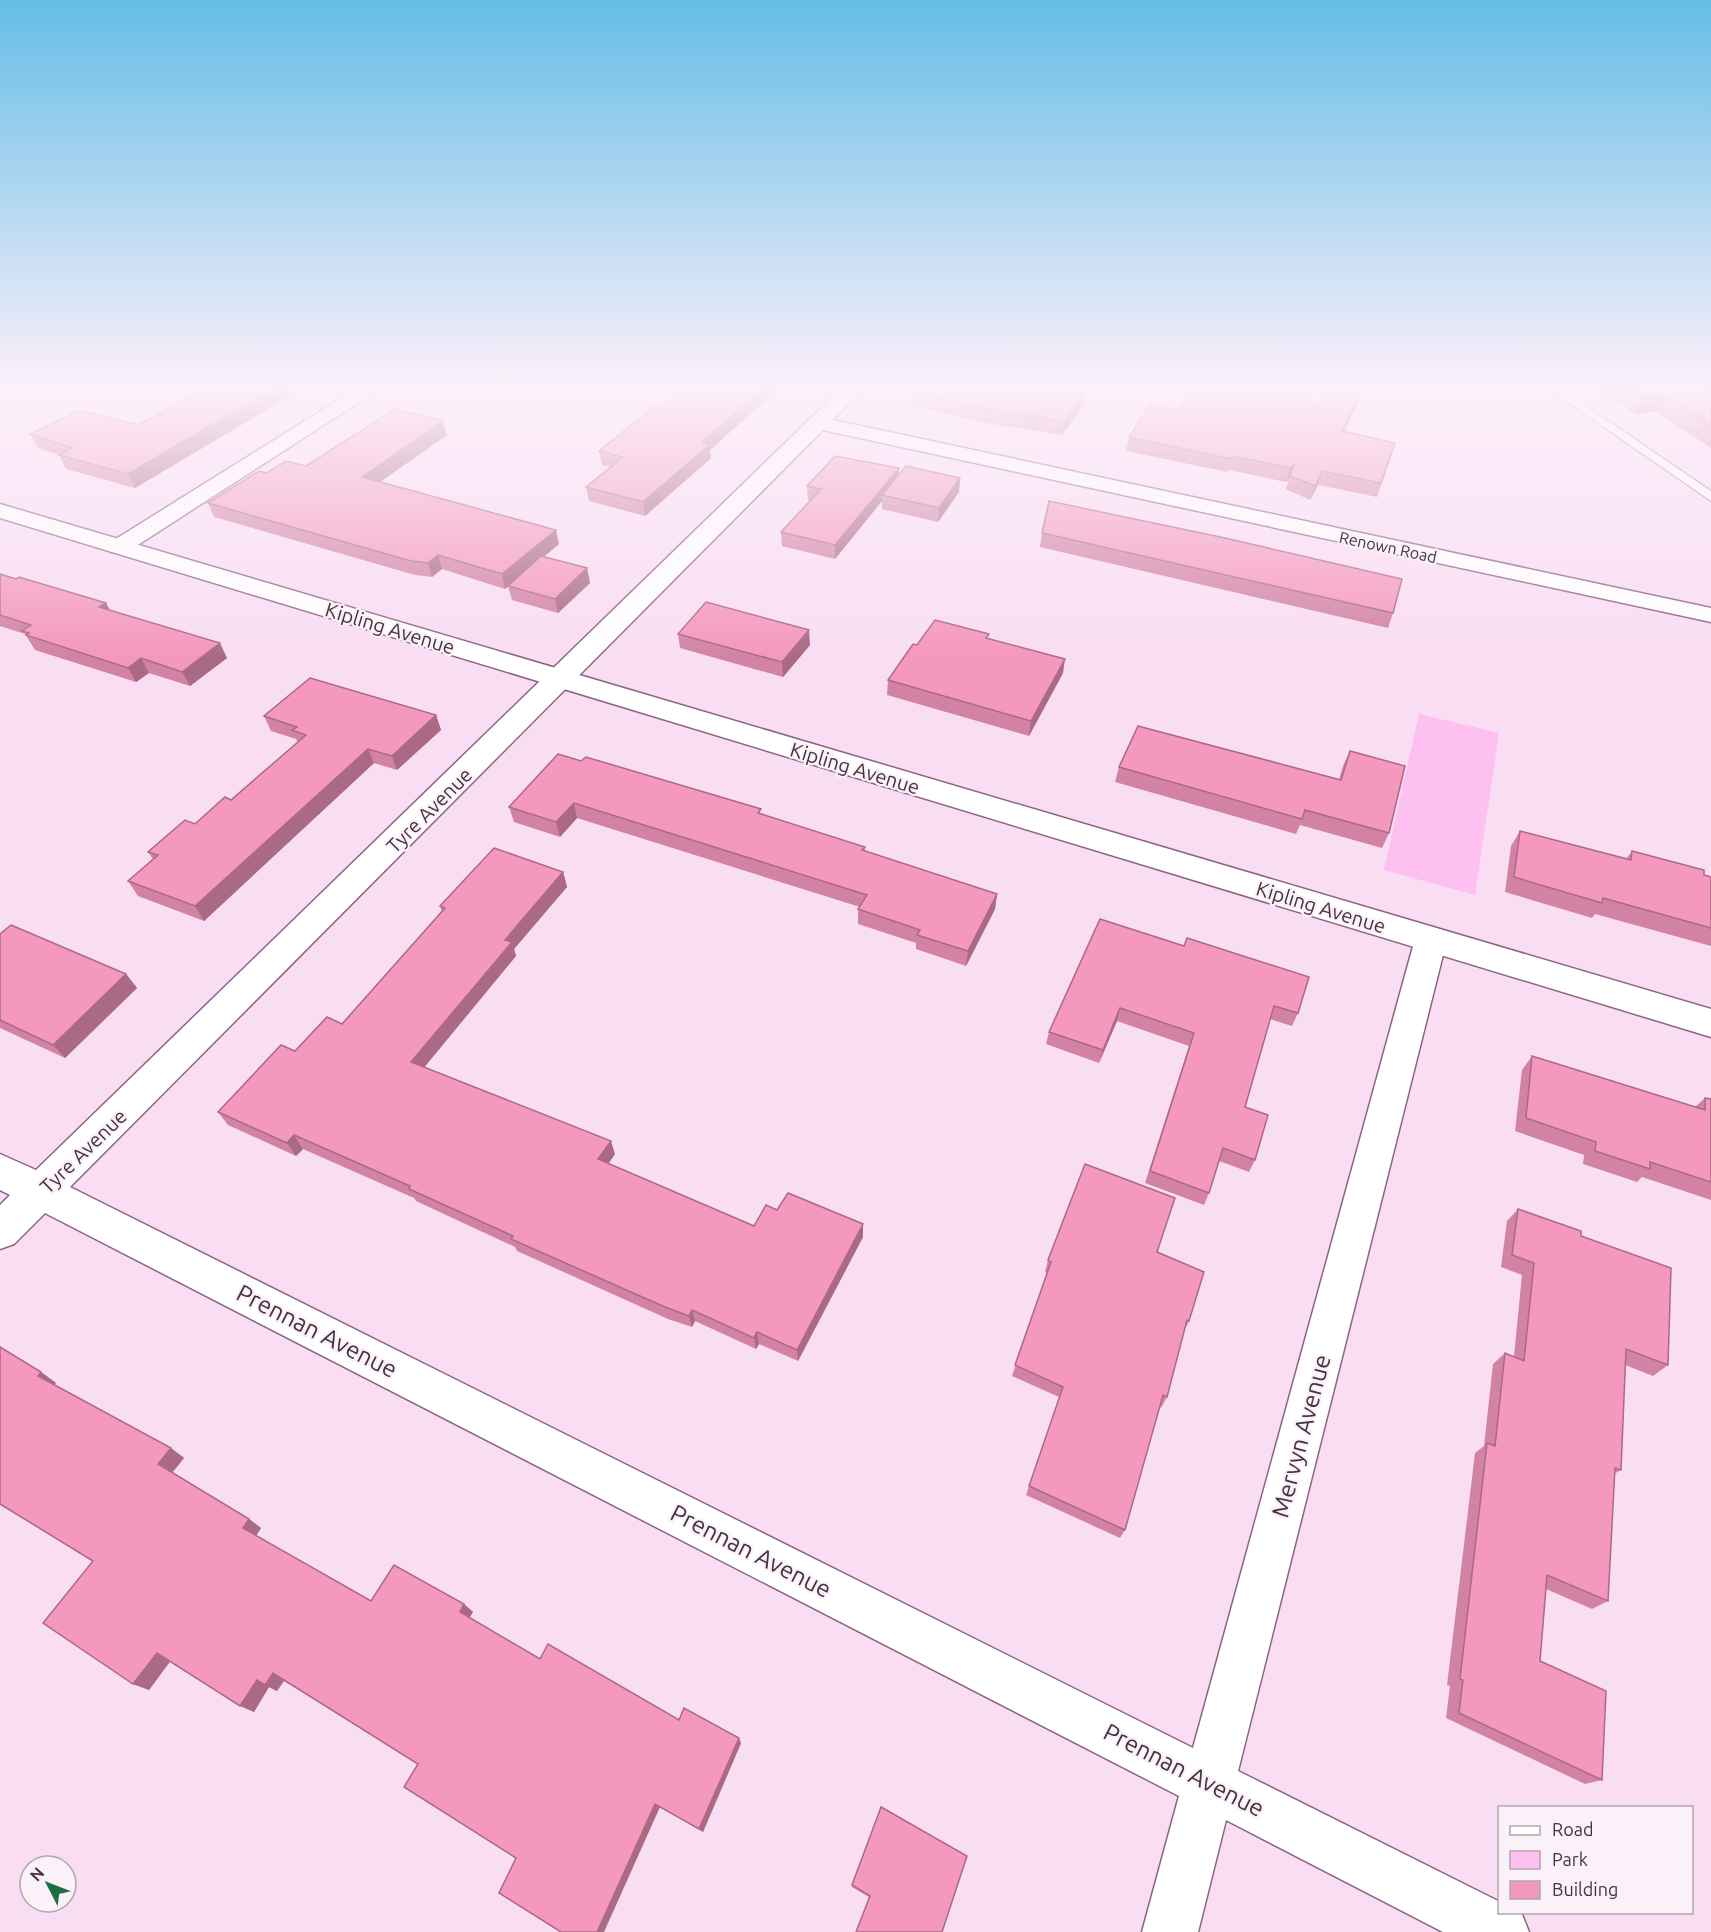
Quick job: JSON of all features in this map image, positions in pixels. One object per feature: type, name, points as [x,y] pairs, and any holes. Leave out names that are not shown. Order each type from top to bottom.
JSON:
[{"type":"street","points":[[119,547],[232,476]]},
{"type":"street","name":"Tyre Avenue","points":[[0,1232],[765,476]]},
{"type":"street","name":"Renown Road","points":[[1066,476],[1711,615]]},
{"type":"street","name":"Kipling Avenue","points":[[0,511],[1711,1023]]},
{"type":"street","name":"Mervyn Avenue","points":[[1170,1932],[1431,939]]},
{"type":"street","name":"Prennan Avenue","points":[[0,1171],[1501,1932]]},
{"type":"lane","points":[[1681,476],[1711,497]]},
{"type":"green space","points":[[1419,714],[1499,733],[1475,895],[1384,870]]},
{"type":"building","points":[[251,476],[363,476],[556,530],[502,574],[438,555],[428,563],[411,561],[208,503]]},
{"type":"building","points":[[599,476],[673,476],[643,502],[586,487]]},
{"type":"building","points":[[816,476],[892,476],[835,545],[781,532],[821,489],[807,486]]},
{"type":"building","points":[[898,476],[960,478],[939,508],[882,495]]},
{"type":"building","points":[[1290,476],[1320,476],[1315,486]]},
{"type":"building","points":[[1347,476],[1383,476],[1381,483]]},
{"type":"building","points":[[1049,501],[1225,538],[1402,579],[1393,613],[1042,533]]},
{"type":"building","points":[[541,556],[587,568],[555,599],[508,586]]},
{"type":"building","points":[[0,574],[16,579],[19,577],[106,603],[99,607],[220,643],[182,672],[141,658],[128,668],[26,635],[29,633],[22,631],[31,625],[0,615]]},
{"type":"building","points":[[706,602],[809,630],[782,662],[678,634]]},
{"type":"building","points":[[935,620],[989,634],[986,638],[1065,659],[1031,721],[888,680],[913,644],[917,645]]},
{"type":"building","points":[[310,678],[436,715],[392,756],[368,749],[195,906],[128,881],[158,855],[148,852],[185,820],[195,824],[225,797],[231,800],[306,735],[292,730],[297,727],[264,716]]},
{"type":"building","points":[[1138,726],[1341,780],[1350,751],[1405,766],[1389,833],[1305,810],[1302,819],[1119,767]]},
{"type":"building","points":[[558,754],[581,761],[586,757],[761,809],[758,813],[865,847],[862,850],[997,894],[968,951],[917,935],[920,930],[858,909],[867,895],[574,803],[556,822],[509,807]]},
{"type":"building","points":[[1520,831],[1631,860],[1632,851],[1704,870],[1704,875],[1711,877],[1711,928],[1603,898],[1602,903],[1514,877]]},
{"type":"building","points":[[494,848],[563,872],[505,940],[512,942],[411,1062],[611,1141],[598,1159],[754,1226],[766,1205],[777,1210],[788,1193],[863,1224],[797,1350],[757,1332],[754,1338],[692,1310],[689,1316],[665,1307],[511,1239],[513,1236],[409,1189],[410,1186],[294,1135],[287,1143],[218,1112],[281,1045],[295,1051],[327,1017],[342,1024],[445,908],[440,906]]},
{"type":"building","points":[[1100,919],[1184,946],[1187,938],[1309,977],[1298,1013],[1274,1006],[1245,1107],[1268,1115],[1255,1160],[1223,1148],[1209,1193],[1150,1171],[1194,1033],[1120,1008],[1103,1050],[1049,1032]]},
{"type":"building","points":[[11,925],[126,974],[53,1045],[0,1020],[0,934]]},
{"type":"building","points":[[1532,1056],[1705,1110],[1705,1098],[1711,1099],[1711,1182],[1650,1162],[1650,1169],[1595,1151],[1596,1142],[1526,1118]]},
{"type":"building","points":[[1085,1164],[1175,1198],[1157,1252],[1204,1272],[1189,1321],[1187,1320],[1167,1397],[1163,1395],[1125,1530],[1029,1486],[1063,1387],[1015,1365],[1051,1262],[1048,1260]]},
{"type":"building","points":[[1518,1209],[1581,1231],[1581,1236],[1671,1268],[1668,1365],[1626,1349],[1621,1470],[1615,1468],[1608,1601],[1547,1575],[1540,1661],[1606,1691],[1602,1780],[1459,1713],[1463,1680],[1460,1679],[1487,1443],[1495,1446],[1505,1353],[1524,1361],[1534,1263],[1512,1255]]},
{"type":"building","points":[[0,1347],[41,1372],[38,1376],[171,1448],[158,1464],[249,1519],[243,1528],[371,1601],[394,1565],[464,1604],[460,1612],[540,1659],[548,1644],[679,1720],[684,1708],[739,1738],[699,1829],[655,1804],[597,1932],[561,1932],[499,1893],[516,1858],[404,1787],[418,1764],[273,1673],[265,1685],[257,1680],[240,1706],[157,1653],[133,1684],[43,1623],[93,1561],[0,1504]]},
{"type":"building","points":[[881,1807],[967,1856],[942,1932],[856,1932],[870,1896],[852,1885]]}]
